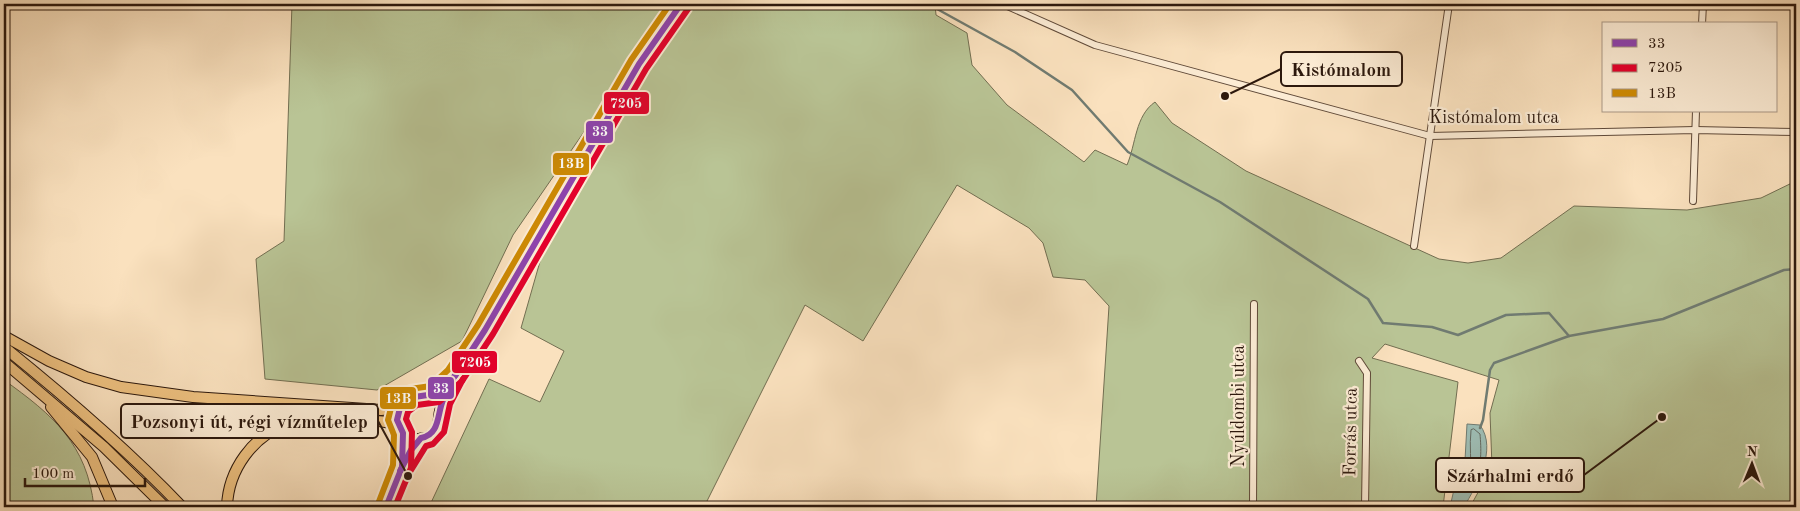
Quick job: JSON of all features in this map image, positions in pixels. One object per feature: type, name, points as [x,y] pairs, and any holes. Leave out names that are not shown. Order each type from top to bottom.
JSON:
[{"type":"highway","points":[[4,336],[48,361],[78,374],[129,388],[203,398],[381,410],[400,408]]},
{"type":"highway","points":[[4,347],[66,397],[113,439],[182,507]]},
{"type":"highway","points":[[4,362],[104,447],[165,507]]},
{"type":"highway","points":[[34,386],[92,457],[113,507]]},
{"type":"highway","points":[[227,507],[231,481],[239,464],[252,446],[275,429],[290,423],[322,418],[393,423],[401,430]]},
{"type":"main road","points":[[401,430],[414,438],[421,438],[427,437],[436,428],[442,401],[455,376],[484,330],[639,64],[681,4]]},
{"type":"main road","points":[[422,398],[435,394],[455,376]]},
{"type":"main road","points":[[402,467],[401,430],[397,414],[400,408],[406,401],[414,397],[422,398],[434,404],[438,414]]},
{"type":"main road","points":[[386,507],[402,467],[421,438]]},
{"type":"street","name":"Kistómalom utca","points":[[1003,4],[1095,45],[1430,136],[1695,130],[1796,132]]},
{"type":"street","points":[[1414,246],[1449,4]]},
{"type":"street","points":[[1568,4],[1796,4]]},
{"type":"street","points":[[1702,22],[1703,4]]},
{"type":"street","points":[[1693,201],[1696,112]]},
{"type":"street","name":"Nyúldombi utca","points":[[1253,507],[1254,304]]},
{"type":"street","name":"Forrás utca","points":[[1359,361],[1367,373],[1365,507]]},
{"type":"green space","points":[[292,4],[672,4],[513,235],[462,341],[377,390],[265,379],[256,259],[284,241]]},
{"type":"green space","points":[[689,4],[935,4],[936,15],[967,33],[972,65],[1007,105],[1084,162],[1095,150],[1127,165],[1143,115],[1155,102],[1172,123],[1246,171],[1439,259],[1468,263],[1501,258],[1574,206],[1687,210],[1761,198],[1796,181],[1796,507],[1470,507],[1492,467],[1490,413],[1499,380],[1385,344],[1372,358],[1458,382],[1443,507],[1096,507],[1109,306],[1085,280],[1053,277],[1043,243],[1029,228],[957,185],[863,341],[805,305],[704,507],[429,507],[489,379],[540,402],[564,351],[521,328],[549,230],[645,69]]},
{"type":"green space","points":[[4,380],[38,406],[65,433],[84,466],[94,507],[4,507]]},
{"type":"water","points":[[1467,424],[1480,425],[1487,445],[1486,456],[1479,478],[1464,507],[1450,507],[1455,485],[1461,479],[1464,479],[1467,460],[1465,460]]},
{"type":"waterway","points":[[928,4],[1015,52],[1072,90],[1128,152],[1220,202],[1368,299],[1383,323],[1432,327],[1458,335],[1506,315],[1549,313],[1569,336]]},
{"type":"waterway","points":[[1480,428],[1483,420],[1490,370],[1494,363],[1569,336],[1663,319],[1784,270],[1796,269]]},
{"type":"transit line","name":"13B","points":[[378,504],[393,465],[394,435],[388,420],[392,404],[401,394],[410,389],[431,386],[448,370],[478,325],[631,60],[670,4]]},
{"type":"transit line","name":"33","points":[[386,507],[402,467],[403,433],[397,420],[400,408],[406,401],[414,397],[435,394],[455,376],[485,330],[639,64],[681,4]]},
{"type":"transit line","name":"7205","points":[[395,507],[411,468],[412,432],[406,419],[408,412],[417,405],[439,402],[462,381],[493,334],[646,69],[688,9]]},
{"type":"transit line","name":"33","points":[[400,471],[411,450],[421,438],[432,433],[435,428],[444,397],[455,375]]},
{"type":"transit line","name":"7205","points":[[408,475],[426,446],[433,444],[444,432],[450,404],[463,379]]},
{"type":"place","name":"Kistómalom","points":[[1225,96]]},
{"type":"place","name":"Szárhalmi erdő","points":[[1662,417]]},
{"type":"place","name":"Pozsonyi út, régi vízműtelep","points":[[408,476]]}]
